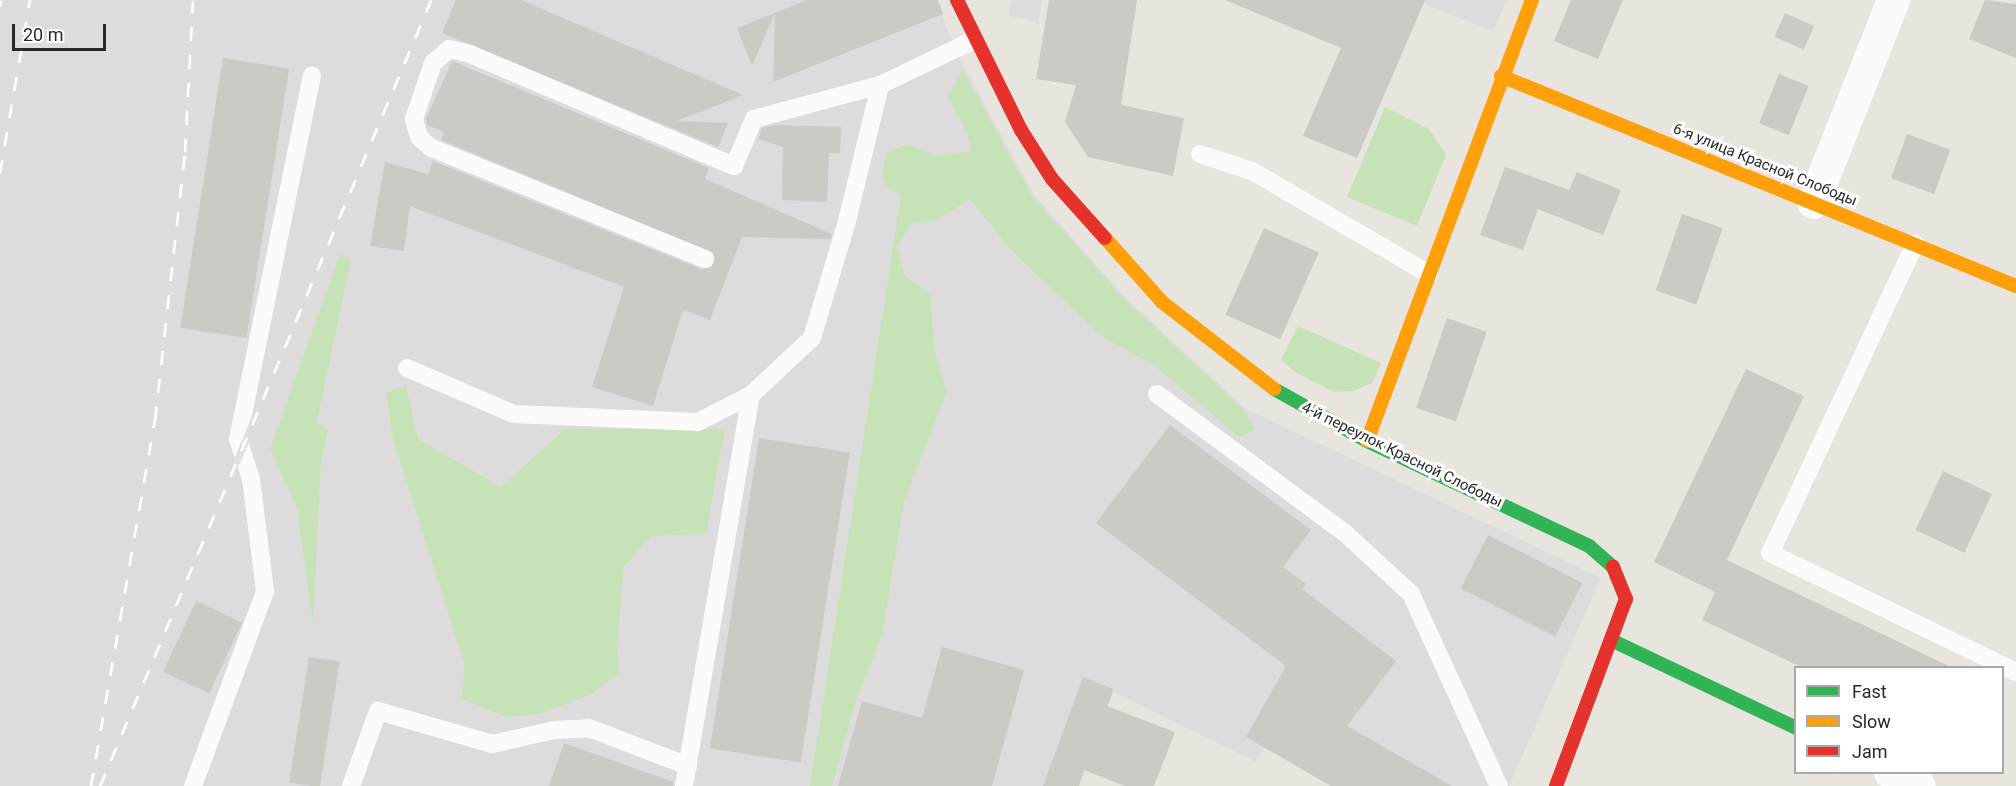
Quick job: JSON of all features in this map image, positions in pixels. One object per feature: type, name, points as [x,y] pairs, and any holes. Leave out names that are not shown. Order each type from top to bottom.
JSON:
[{"type":"street","name":"4-й переулок Красной Слободы","points":[[957,0],[974,40],[1052,179],[1162,302],[1257,380],[1367,441],[1598,552],[1614,568],[1626,599],[1556,786]]},
{"type":"street","points":[[1367,441],[1501,76],[1532,0]]},
{"type":"street","points":[[1813,202],[1893,0]]},
{"type":"street","name":"6-я улица Красной Слободы","points":[[1501,76],[2016,286]]},
{"type":"street","points":[[1611,640],[1794,727]]},
{"type":"street","points":[[1894,774],[1919,786]]},
{"type":"lane","points":[[705,258],[431,148],[419,137],[414,119],[433,63],[449,50],[470,54],[734,166],[754,119],[880,85],[974,40]]},
{"type":"lane","points":[[193,786],[265,591],[253,489],[238,439],[312,75]]},
{"type":"lane","points":[[407,368],[514,414],[698,422],[751,395],[812,338],[846,225],[880,85]]},
{"type":"lane","points":[[1200,154],[1252,171],[1429,274]]},
{"type":"lane","points":[[1915,244],[1770,552],[2004,666]]},
{"type":"lane","points":[[1157,394],[1346,534],[1411,594],[1499,786]]},
{"type":"lane","points":[[684,786],[751,395]]},
{"type":"lane","points":[[351,786],[378,711],[492,744],[554,730],[589,728],[688,766]]},
{"type":"shaded area","points":[[0,0],[935,0],[961,60],[1034,195],[1125,297],[1245,408],[1601,578],[1509,786],[1331,786],[1264,747],[1256,762],[1113,692],[1079,786],[0,786]]},
{"type":"shaded area","points":[[1011,0],[1042,0],[1038,23],[1008,15]]},
{"type":"shaded area","points":[[1414,0],[1507,0],[1493,31]]},
{"type":"green space","points":[[962,69],[1032,196],[1124,299],[1244,410],[1255,430],[1239,437],[1155,366],[1101,336],[1011,250],[970,199],[936,221],[911,224],[897,246],[905,276],[930,293],[935,352],[947,391],[904,502],[882,636],[856,700],[832,786],[810,786],[901,194],[887,189],[882,174],[887,152],[907,144],[935,155],[972,151],[966,130],[948,98]]},
{"type":"green space","points":[[1385,107],[1429,129],[1446,155],[1417,226],[1347,197]]},
{"type":"green space","points":[[340,254],[351,260],[317,422],[328,430],[321,462],[313,626],[297,508],[270,449]]},
{"type":"green space","points":[[1298,326],[1381,363],[1372,383],[1353,391],[1334,392],[1298,374],[1281,360]]},
{"type":"green space","points":[[406,385],[418,439],[501,487],[565,429],[725,429],[706,534],[651,536],[624,567],[617,647],[619,674],[590,695],[539,714],[506,717],[462,699],[464,663],[393,439],[386,393]]},
{"type":"building","points":[[456,0],[521,0],[743,95],[677,121],[728,123],[718,147],[442,33]]},
{"type":"building","points":[[807,0],[938,0],[943,14],[773,82],[775,13]]},
{"type":"building","points":[[1049,0],[1137,0],[1121,105],[1184,118],[1173,176],[1088,157],[1065,122],[1076,85],[1036,79]]},
{"type":"building","points":[[1225,0],[1425,0],[1357,158],[1303,136],[1341,48]]},
{"type":"building","points":[[1571,0],[1623,0],[1598,59],[1554,41]]},
{"type":"building","points":[[1985,0],[2016,4],[2016,58],[1969,39]]},
{"type":"building","points":[[775,13],[752,66],[737,28]]},
{"type":"building","points":[[1785,13],[1814,26],[1804,50],[1774,37]]},
{"type":"building","points":[[223,58],[289,68],[246,338],[180,328]]},
{"type":"building","points":[[452,61],[709,168],[705,179],[832,234],[830,239],[742,237],[710,320],[683,310],[653,406],[592,387],[624,287],[410,206],[404,251],[370,246],[385,162],[428,174],[433,161],[701,269],[712,267],[714,253],[441,140],[444,132],[427,125],[426,119]]},
{"type":"building","points":[[1779,74],[1809,86],[1789,135],[1759,123]]},
{"type":"building","points":[[776,125],[841,127],[840,153],[829,153],[827,202],[782,200],[783,147],[758,139],[762,128]]},
{"type":"building","points":[[1907,134],[1950,150],[1934,194],[1891,178]]},
{"type":"building","points":[[1505,167],[1569,190],[1577,172],[1621,190],[1603,235],[1538,209],[1523,250],[1480,235]]},
{"type":"building","points":[[1682,214],[1723,228],[1696,305],[1656,291]]},
{"type":"building","points":[[1264,228],[1319,252],[1280,339],[1225,315]]},
{"type":"building","points":[[1447,318],[1487,332],[1456,421],[1416,408]]},
{"type":"building","points":[[1746,369],[1804,396],[1727,560],[1949,666],[1799,666],[1702,620],[1715,592],[1654,562]]},
{"type":"building","points":[[1170,425],[1311,530],[1283,567],[1306,584],[1302,589],[1396,661],[1347,726],[1452,786],[1331,786],[1246,737],[1286,666],[1096,523]]},
{"type":"building","points":[[759,438],[850,452],[801,763],[710,748]]},
{"type":"building","points":[[1943,471],[1992,494],[1964,553],[1916,530]]},
{"type":"building","points":[[1488,535],[1582,583],[1555,637],[1461,588]]},
{"type":"building","points":[[196,601],[242,623],[209,693],[163,672]]},
{"type":"building","points":[[942,647],[1024,670],[992,786],[838,786],[862,701],[922,718]]},
{"type":"building","points":[[309,657],[340,662],[320,786],[289,782]]},
{"type":"building","points":[[1083,677],[1114,689],[1107,706],[1175,732],[1154,786],[1125,786],[1084,770],[1079,786],[1043,786]]},
{"type":"building","points":[[564,743],[673,782],[673,786],[549,786]]},
{"type":"railway","points":[[0,6],[1,0]]},
{"type":"railway","points":[[0,173],[30,0]]},
{"type":"railway","points":[[91,786],[155,420],[185,152],[193,0]]},
{"type":"railway","points":[[100,786],[431,0]]},
{"type":"traffic: fast","points":[[1274,389],[1367,441],[1589,546],[1613,567]]},
{"type":"traffic: fast","points":[[1611,640],[1794,727]]},
{"type":"traffic: slow","points":[[1367,441],[1532,0]]},
{"type":"traffic: slow","points":[[1501,76],[2016,286]]},
{"type":"traffic: slow","points":[[1105,238],[1162,302],[1274,389]]},
{"type":"traffic: jam","points":[[957,0],[1021,130],[1052,179],[1105,238]]},
{"type":"traffic: jam","points":[[1556,786],[1626,599],[1613,567]]}]
